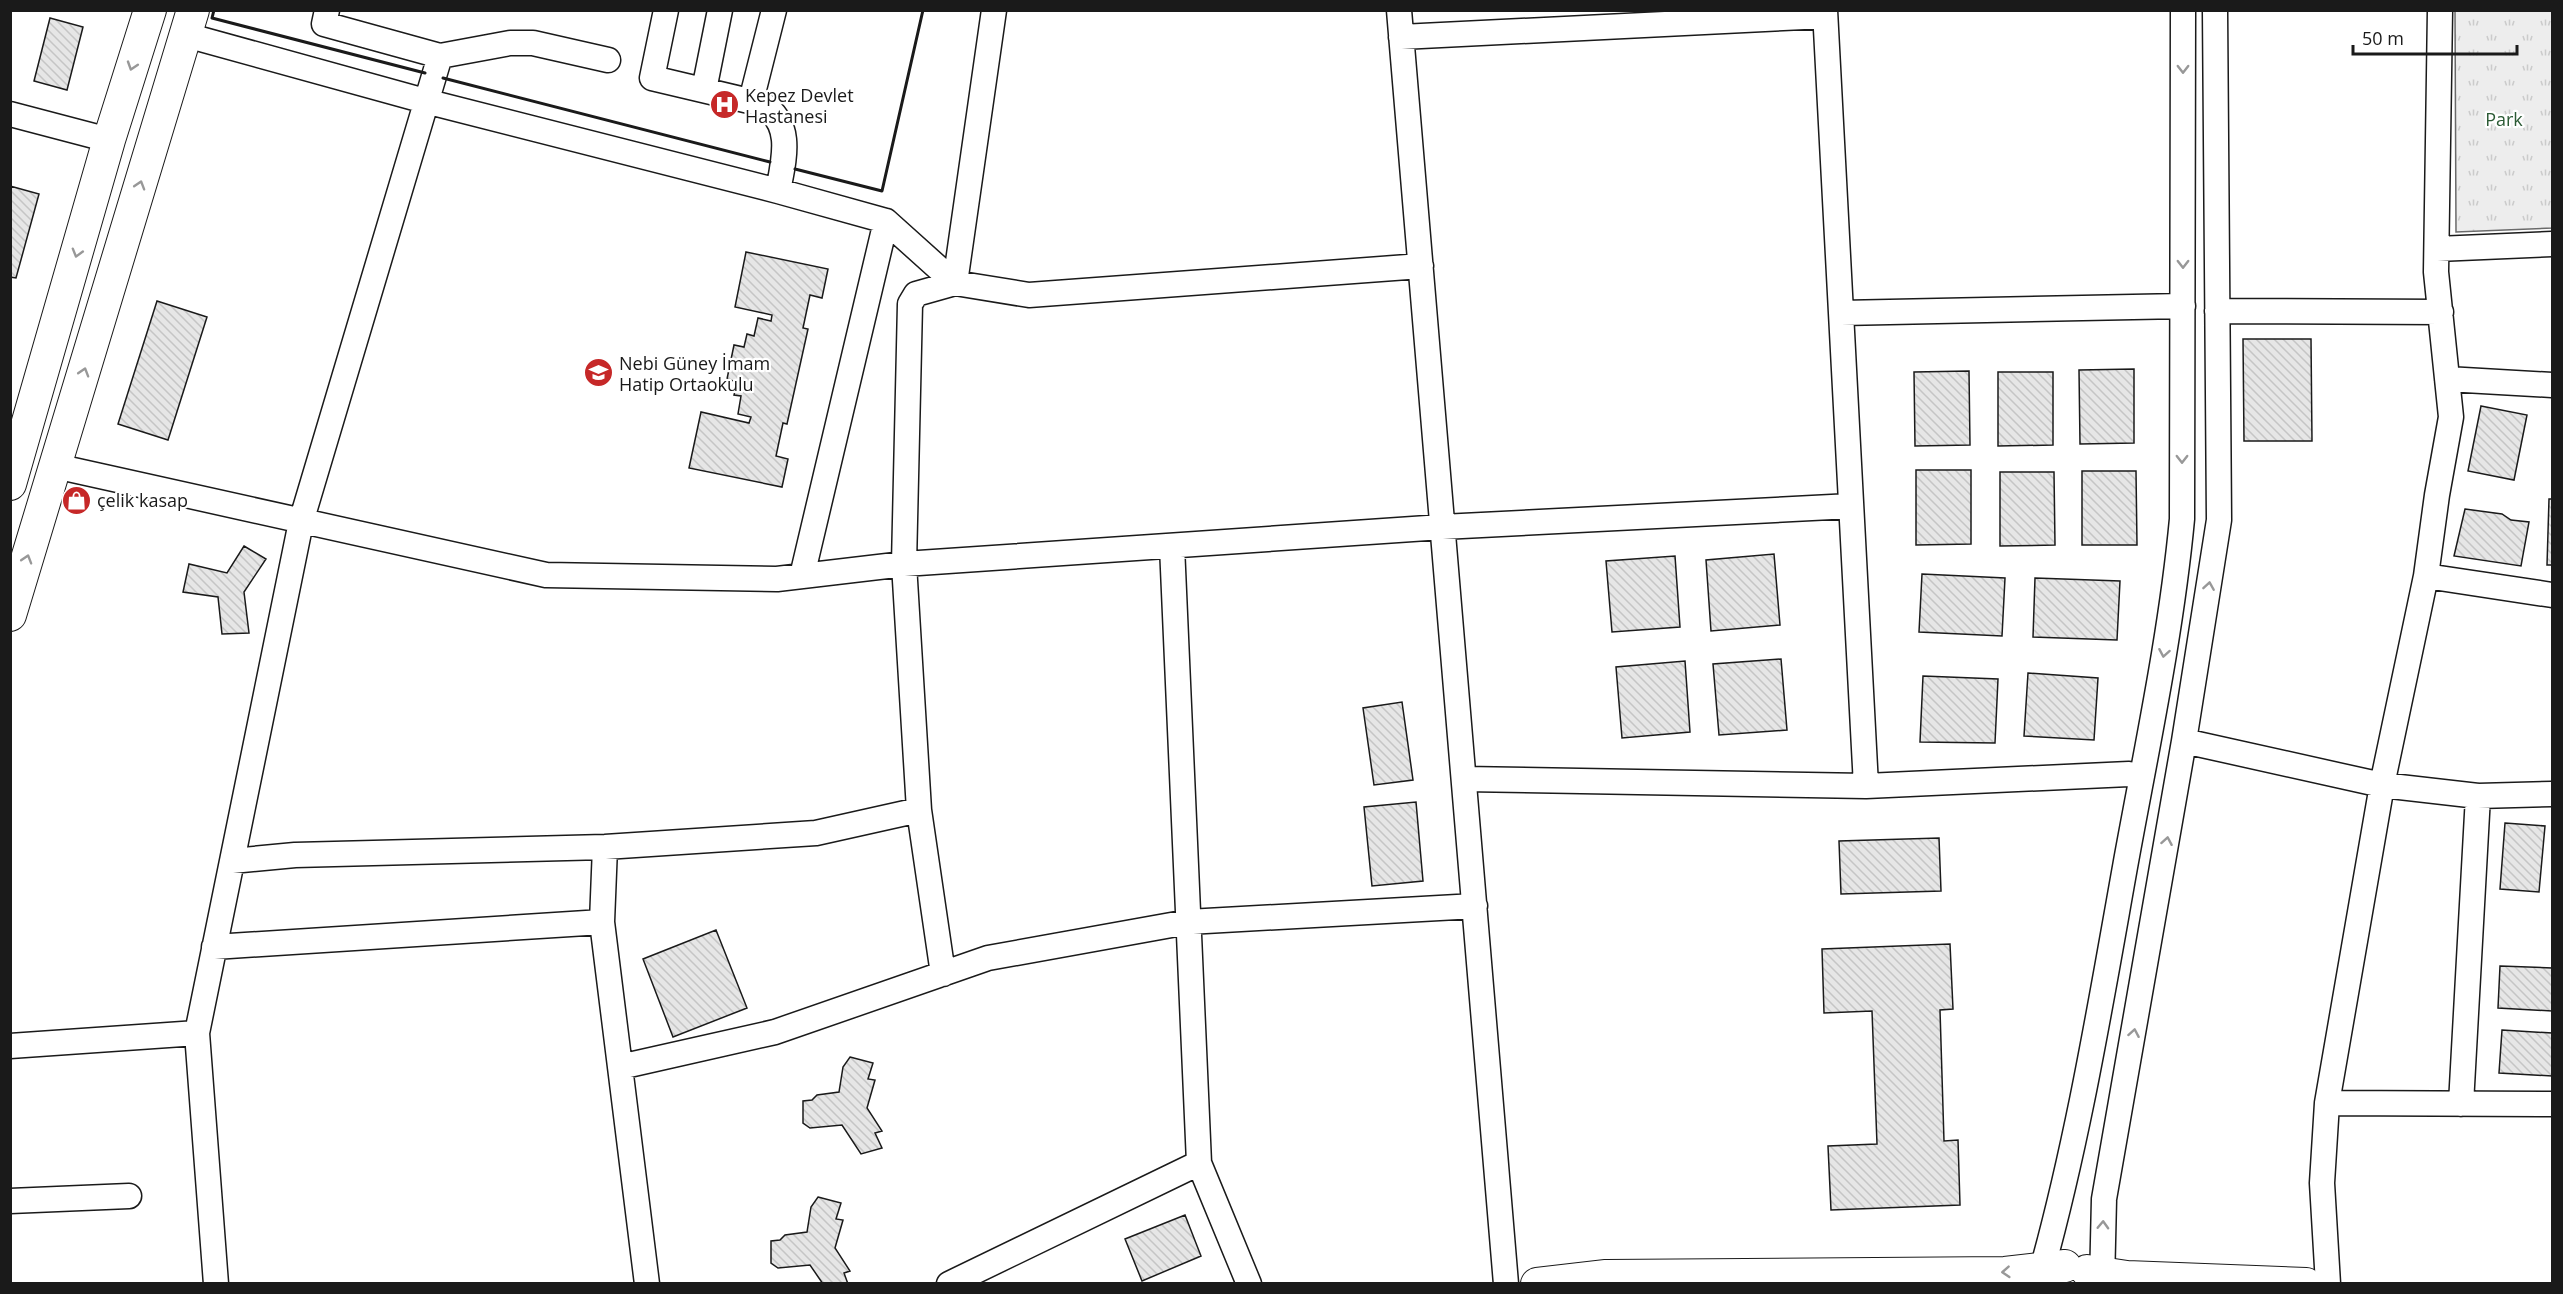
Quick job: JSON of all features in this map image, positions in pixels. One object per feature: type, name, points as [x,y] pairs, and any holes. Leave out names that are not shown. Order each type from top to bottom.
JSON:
[{"type":"main road","points":[[10,484],[17,437],[150,10]]},
{"type":"main road","points":[[10,615],[190,23]]},
{"type":"main road","points":[[1537,1284],[1606,1276],[2005,1273],[2306,1284]]},
{"type":"street","points":[[327,10],[324,24],[440,56],[510,43],[533,42],[608,60]]},
{"type":"street","points":[[666,10],[652,78],[751,101],[771,110],[783,128],[786,150],[778,191]]},
{"type":"street","points":[[704,90],[720,10]]},
{"type":"street","points":[[751,101],[774,10]]},
{"type":"street","points":[[955,283],[994,10]]},
{"type":"street","points":[[1399,10],[1506,1284]]},
{"type":"street","points":[[2072,1277],[2064,1188],[2105,977],[2175,590],[2182,519],[2183,10]]},
{"type":"street","points":[[2072,1277],[2104,1199],[2184,741],[2219,520],[2215,10]]},
{"type":"street","points":[[2328,1284],[2322,1183],[2327,1104],[2382,784],[2426,576],[2451,417],[2437,249],[2440,10]]},
{"type":"street","points":[[1401,37],[1825,13],[1866,786]]},
{"type":"street","points":[[190,23],[425,101],[778,191],[886,221],[955,283]]},
{"type":"street","points":[[216,1284],[197,1033],[302,522],[440,56]]},
{"type":"street","points":[[10,114],[109,140]]},
{"type":"street","points":[[802,576],[886,221]]},
{"type":"street","points":[[2437,249],[2553,244]]},
{"type":"street","points":[[943,974],[919,810],[904,564],[910,304],[916,294],[955,283],[1029,295],[1421,266]]},
{"type":"street","points":[[1841,313],[2183,306]]},
{"type":"street","points":[[2217,311],[2441,312]]},
{"type":"street","points":[[2447,379],[2553,385]]},
{"type":"street","points":[[55,466],[546,576],[777,579],[904,564],[1443,527],[1851,506]]},
{"type":"street","points":[[1172,546],[1199,1163],[1249,1284]]},
{"type":"street","points":[[2426,576],[2553,595]]},
{"type":"street","points":[[2184,741],[2382,784],[2478,796],[2553,794]]},
{"type":"street","points":[[1464,778],[1866,786],[2129,774]]},
{"type":"street","points":[[2461,1104],[2478,796]]},
{"type":"street","points":[[232,861],[295,855],[605,847],[816,833],[919,810]]},
{"type":"street","points":[[605,847],[602,922],[646,1284]]},
{"type":"street","points":[[621,1067],[775,1032],[988,958],[1188,922],[1474,906]]},
{"type":"street","points":[[214,947],[602,922]]},
{"type":"street","points":[[10,1046],[197,1033]]},
{"type":"street","points":[[2327,1104],[2553,1104]]},
{"type":"street","points":[[949,1284],[1199,1163]]},
{"type":"street","points":[[10,1201],[129,1196]]},
{"type":"green space","name":"Park","points":[[2455,11],[2552,11],[2552,228],[2456,232]]},
{"type":"building","points":[[50,18],[83,27],[67,90],[34,81]]},
{"type":"building","points":[[10,186],[39,194],[16,278],[10,277]]},
{"type":"building","points":[[746,252],[828,269],[822,298],[810,295],[803,328],[808,329],[787,424],[783,423],[776,456],[788,459],[782,487],[689,468],[701,412],[749,423],[751,417],[738,414],[741,396],[734,395],[737,382],[727,379],[734,345],[744,347],[747,334],[754,336],[758,318],[771,321],[772,315],[735,307]]},
{"type":"building","points":[[157,301],[207,317],[168,440],[118,424]]},
{"type":"building","points":[[2243,339],[2311,339],[2312,441],[2244,441]]},
{"type":"building","points":[[2134,369],[2134,443],[2080,444],[2079,370]]},
{"type":"building","points":[[1969,371],[1970,445],[1915,446],[1914,372]]},
{"type":"building","points":[[1998,372],[2053,372],[2053,445],[1998,446]]},
{"type":"building","points":[[2481,406],[2527,415],[2514,480],[2468,471]]},
{"type":"building","points":[[1916,470],[1971,470],[1971,544],[1916,545]]},
{"type":"building","points":[[2082,471],[2136,471],[2137,545],[2082,545]]},
{"type":"building","points":[[2000,472],[2054,472],[2055,545],[2000,546]]},
{"type":"building","points":[[2549,499],[2552,499],[2552,565],[2547,565]]},
{"type":"building","points":[[2465,509],[2502,514],[2511,520],[2529,522],[2521,566],[2454,556]]},
{"type":"building","points":[[244,546],[266,559],[244,592],[249,633],[222,634],[218,597],[183,592],[189,564],[227,573]]},
{"type":"building","points":[[1774,554],[1780,625],[1711,631],[1706,560]]},
{"type":"building","points":[[1675,556],[1680,627],[1612,632],[1606,561]]},
{"type":"building","points":[[1922,574],[2005,578],[2002,636],[1919,632]]},
{"type":"building","points":[[2035,578],[2120,581],[2117,640],[2033,637]]},
{"type":"building","points":[[1781,659],[1787,730],[1719,735],[1713,664]]},
{"type":"building","points":[[1685,661],[1690,732],[1622,738],[1616,667]]},
{"type":"building","points":[[2028,673],[2098,678],[2094,740],[2024,736]]},
{"type":"building","points":[[1923,676],[1998,679],[1995,743],[1920,742]]},
{"type":"building","points":[[1402,702],[1413,780],[1374,785],[1363,708]]},
{"type":"building","points":[[1416,802],[1423,881],[1372,886],[1364,807]]},
{"type":"building","points":[[2505,823],[2545,826],[2539,892],[2500,889]]},
{"type":"building","points":[[1939,838],[1941,891],[1841,894],[1839,841]]},
{"type":"building","points":[[716,930],[747,1008],[673,1037],[643,959]]},
{"type":"building","points":[[1950,944],[1953,1009],[1940,1010],[1944,1141],[1958,1140],[1960,1205],[1831,1210],[1828,1146],[1877,1144],[1872,1011],[1824,1013],[1822,949]]},
{"type":"building","points":[[2500,966],[2552,968],[2552,1011],[2498,1008]]},
{"type":"building","points":[[2502,1030],[2552,1033],[2552,1076],[2499,1073]]},
{"type":"building","points":[[850,1057],[873,1063],[868,1079],[875,1080],[867,1108],[882,1131],[875,1133],[882,1148],[861,1154],[842,1125],[810,1128],[803,1123],[803,1101],[812,1100],[817,1095],[839,1092],[843,1067]]},
{"type":"building","points":[[818,1197],[841,1203],[836,1219],[843,1220],[835,1248],[850,1271],[844,1273],[848,1284],[823,1284],[810,1265],[778,1268],[771,1263],[771,1241],[780,1240],[785,1235],[807,1232],[811,1207]]},
{"type":"building","points":[[1185,1215],[1201,1256],[1142,1281],[1125,1239]]},
{"type":"wall","points":[[214,10],[212,18],[425,73]]},
{"type":"wall","points":[[795,169],[882,191],[923,10]]},
{"type":"wall","points":[[443,78],[770,162]]},
{"type":"place","name":"Kepez Devlet Hastanesi","points":[[724,105]]},
{"type":"place","name":"Nebi Güney İmam Hatip Ortaokulu","points":[[598,373]]},
{"type":"place","name":"çelik kasap","points":[[76,500]]}]
